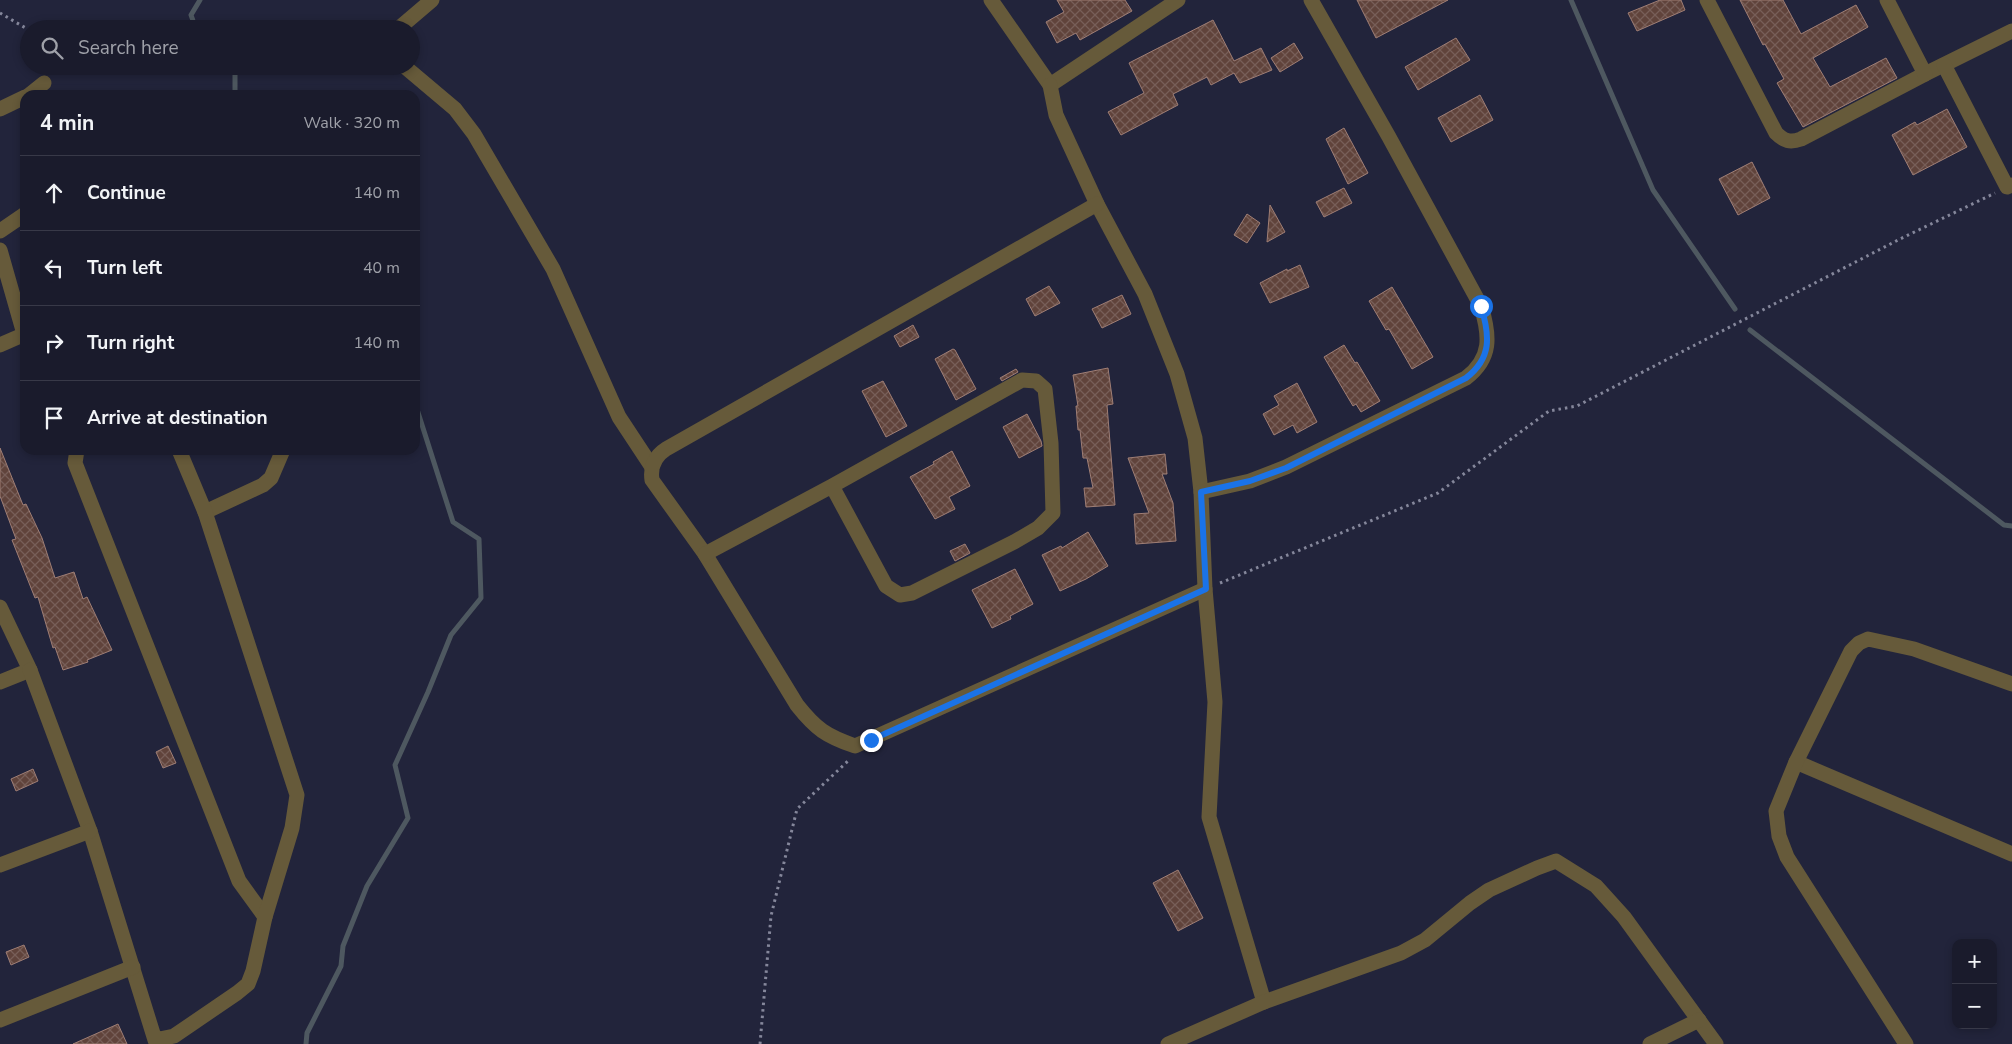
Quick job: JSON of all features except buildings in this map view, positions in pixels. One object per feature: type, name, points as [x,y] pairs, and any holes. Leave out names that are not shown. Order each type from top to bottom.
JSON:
[{"type":"street","points":[[409,20],[432,0]]},
{"type":"street","points":[[991,0],[1050,85],[1056,115],[1097,204],[1145,294],[1177,374],[1195,438],[1201,492],[1215,702],[1209,817],[1264,1002]]},
{"type":"street","points":[[1050,85],[1178,0]]},
{"type":"street","points":[[1201,492],[1250,481],[1286,468],[1466,378],[1476,371],[1483,361],[1487,348],[1486,322],[1481,306],[1311,0]]},
{"type":"street","points":[[1707,0],[1776,133],[1782,139],[1789,142],[1801,139],[2012,31]]},
{"type":"street","points":[[1888,0],[1925,74]]},
{"type":"street","points":[[1944,65],[2009,186]]},
{"type":"street","points":[[415,75],[455,109],[474,134],[553,268],[619,417],[652,467]]},
{"type":"street","points":[[35,90],[44,83]]},
{"type":"street","points":[[0,109],[20,99]]},
{"type":"street","points":[[1097,204],[666,449],[656,458],[652,467],[652,480],[705,554],[796,705],[814,726],[834,739],[855,746],[1206,589]]},
{"type":"street","points":[[0,231],[20,217]]},
{"type":"street","points":[[0,250],[20,317]]},
{"type":"street","points":[[0,345],[20,336]]},
{"type":"street","points":[[705,554],[1022,380],[1036,381],[1045,389],[1051,443],[1053,513],[1038,528],[1014,542],[912,593],[900,595],[886,586],[832,486]]},
{"type":"street","points":[[76,455],[75,463],[235,872],[239,881],[265,917]]},
{"type":"street","points":[[0,607],[30,670],[90,831],[155,1040],[174,1036],[248,984],[254,972],[265,917],[290,836],[297,795],[205,512],[182,455]]},
{"type":"street","points":[[205,512],[263,485],[272,478],[280,455]]},
{"type":"street","points":[[1906,1044],[1787,857],[1779,836],[1776,811],[1796,762],[1851,651],[1863,640],[1868,639],[1914,649],[2012,684]]},
{"type":"street","points":[[0,682],[30,670]]},
{"type":"street","points":[[1796,762],[2012,854]]},
{"type":"street","points":[[0,865],[90,831]]},
{"type":"street","points":[[1168,1044],[1264,1002],[1401,953],[1425,940],[1489,890],[1556,861],[1596,886],[1618,910],[1716,1044]]},
{"type":"street","points":[[0,1020],[133,967]]},
{"type":"street","points":[[1650,1044],[1699,1020]]},
{"type":"path","points":[[0,13],[20,25]]},
{"type":"path","points":[[1206,589],[1438,493],[1549,411],[1577,406],[1900,239],[2009,186]]},
{"type":"path","points":[[760,1044],[771,916],[797,809],[848,762],[855,746]]},
{"type":"waterway","points":[[193,20],[191,15],[200,0]]},
{"type":"waterway","points":[[1571,0],[1653,190],[1735,309]]},
{"type":"waterway","points":[[235,75],[235,90]]},
{"type":"waterway","points":[[1750,330],[2004,525],[2012,526]]},
{"type":"waterway","points":[[306,1044],[307,1033],[341,966],[343,946],[367,886],[408,818],[395,765],[451,635],[481,598],[479,539],[453,522],[420,419]]},
{"type":"route","points":[[871,740],[1206,589],[1201,492],[1250,481],[1286,468],[1466,378],[1476,371],[1483,361],[1487,348],[1486,322],[1481,306]]}]
